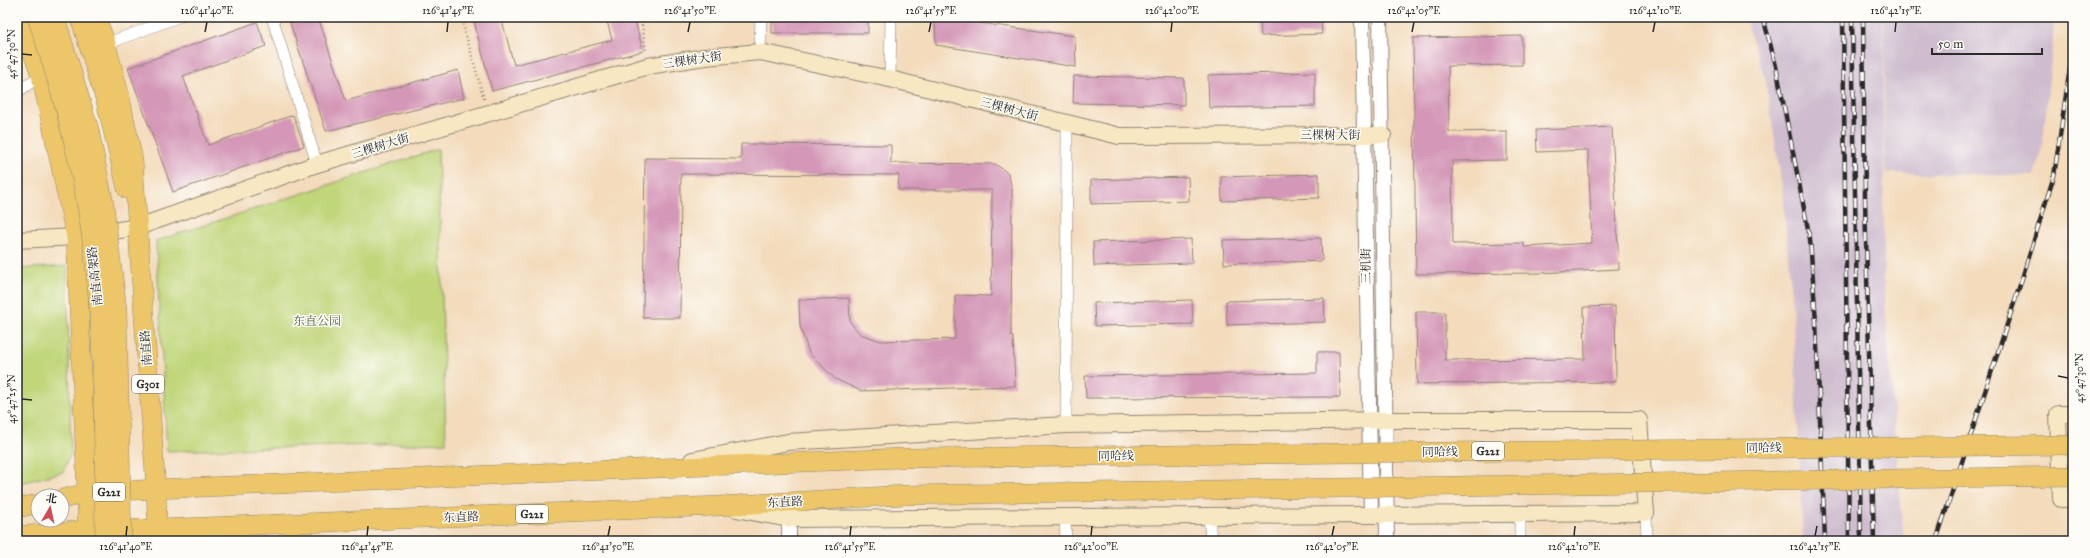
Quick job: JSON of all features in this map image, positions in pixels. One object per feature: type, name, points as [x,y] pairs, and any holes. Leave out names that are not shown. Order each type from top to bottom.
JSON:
[{"type":"highway","points":[[20,17],[37,78],[76,237],[87,493],[87,536]]},
{"type":"highway","name":"南直高架路","points":[[36,17],[52,60],[72,133],[87,208],[98,305],[105,541]]},
{"type":"highway","name":"南直高架路","points":[[55,17],[68,54],[89,129],[104,212],[117,309],[122,541]]},
{"type":"highway","points":[[80,17],[106,102],[117,151],[138,227]]},
{"type":"highway","points":[[96,17],[106,44]]},
{"type":"highway","points":[[17,40],[37,78]]},
{"type":"highway","name":"G301","points":[[106,44],[133,160],[138,227]]},
{"type":"highway","name":"南直路","points":[[138,227],[156,489],[157,535]]},
{"type":"highway","name":"同哈线","points":[[657,467],[903,458],[2073,444]]},
{"type":"highway","name":"G221","points":[[70,497],[87,493],[156,489],[657,467]]},
{"type":"highway","name":"东直路","points":[[17,536],[157,535],[906,495],[2073,476]]},
{"type":"highway","points":[[17,508],[30,506]]},
{"type":"main road","name":"三棵树大街","points":[[17,240],[76,237],[138,227],[317,164],[648,66],[705,56],[760,52],[890,79],[1120,136],[1383,135]]},
{"type":"main road","points":[[2073,414],[2058,414],[2061,499],[2073,499]]},
{"type":"main road","points":[[657,467],[788,442],[1066,425],[1387,420],[1639,420],[1646,513],[788,519],[719,506]]},
{"type":"street","points":[[106,44],[178,17]]},
{"type":"street","points":[[272,17],[317,164]]},
{"type":"street","points":[[760,17],[760,52]]},
{"type":"street","points":[[890,79],[891,17]]},
{"type":"street","name":"三机街","points":[[1362,17],[1368,421],[1379,514]]},
{"type":"street","name":"三机街","points":[[1379,514],[1387,420],[1380,17]]},
{"type":"street","points":[[17,92],[37,78]]},
{"type":"street","points":[[1066,425],[1067,124]]},
{"type":"street","points":[[1520,513],[1520,541]]},
{"type":"street","points":[[1646,513],[1647,541]]},
{"type":"street","points":[[1379,514],[1388,541]]},
{"type":"street","points":[[1209,516],[1211,541]]},
{"type":"street","points":[[1066,518],[1066,541]]},
{"type":"street","points":[[788,519],[789,541]]},
{"type":"path","points":[[461,17],[488,113]]},
{"type":"path","points":[[641,17],[648,66]]},
{"type":"shaded area","points":[[1745,17],[1883,17],[1884,291],[1904,541],[1803,541],[1793,318],[1783,193],[1765,78]]},
{"type":"shaded area","points":[[1884,17],[2055,17],[2043,142],[2035,176],[1885,173]]},
{"type":"green space","name":"东直公园","points":[[438,149],[446,443],[167,451],[156,241]]},
{"type":"green space","points":[[67,266],[71,453],[63,472],[17,484],[17,269]]},
{"type":"building","points":[[288,17],[318,17],[346,101],[458,70],[464,98],[326,131]]},
{"type":"building","points":[[473,17],[501,17],[514,65],[612,40],[606,17],[634,17],[643,51],[492,91]]},
{"type":"building","points":[[772,17],[868,17],[868,33],[772,33]]},
{"type":"building","points":[[935,17],[1075,36],[1076,67],[936,45]]},
{"type":"building","points":[[1260,17],[1321,17],[1322,34],[1261,36]]},
{"type":"building","points":[[257,22],[266,46],[183,76],[208,145],[293,115],[304,146],[173,192],[128,68]]},
{"type":"building","points":[[1522,36],[1522,65],[1448,66],[1449,132],[1507,131],[1507,160],[1452,161],[1453,244],[1524,243],[1524,247],[1592,243],[1588,150],[1537,152],[1536,130],[1612,127],[1619,269],[1540,273],[1416,274],[1413,38]]},
{"type":"building","points":[[1315,72],[1315,106],[1209,108],[1208,75]]},
{"type":"building","points":[[1074,76],[1184,78],[1184,105],[1073,103]]},
{"type":"building","points":[[741,144],[891,145],[891,163],[995,164],[1008,173],[1012,189],[1011,337],[1013,337],[1015,386],[861,391],[835,379],[809,353],[800,326],[799,300],[849,298],[850,322],[860,334],[881,341],[955,339],[955,295],[991,296],[992,190],[898,190],[899,175],[681,174],[680,318],[643,318],[645,158],[741,159]]},
{"type":"building","points":[[1319,174],[1319,198],[1222,201],[1221,177]]},
{"type":"building","points":[[1188,177],[1189,201],[1091,204],[1091,180]]},
{"type":"building","points":[[1321,238],[1322,261],[1224,264],[1223,240]]},
{"type":"building","points":[[1191,239],[1192,263],[1094,266],[1093,242]]},
{"type":"building","points":[[1324,298],[1325,322],[1227,325],[1226,301]]},
{"type":"building","points":[[1192,300],[1193,324],[1095,326],[1094,303]]},
{"type":"building","points":[[1615,306],[1616,382],[1417,384],[1416,312],[1445,312],[1445,360],[1585,359],[1584,307]]},
{"type":"building","points":[[1317,352],[1339,352],[1340,397],[1086,398],[1085,376],[1317,373]]},
{"type":"railway","points":[[1763,17],[1776,66],[1810,239],[1816,322],[1825,541]]},
{"type":"railway","points":[[1843,17],[1849,541]]},
{"type":"railway","points":[[1852,17],[1861,541]]},
{"type":"railway","points":[[1863,17],[1865,199],[1874,541]]},
{"type":"railway","points":[[1936,541],[2054,176],[2070,68],[2073,25]]}]
